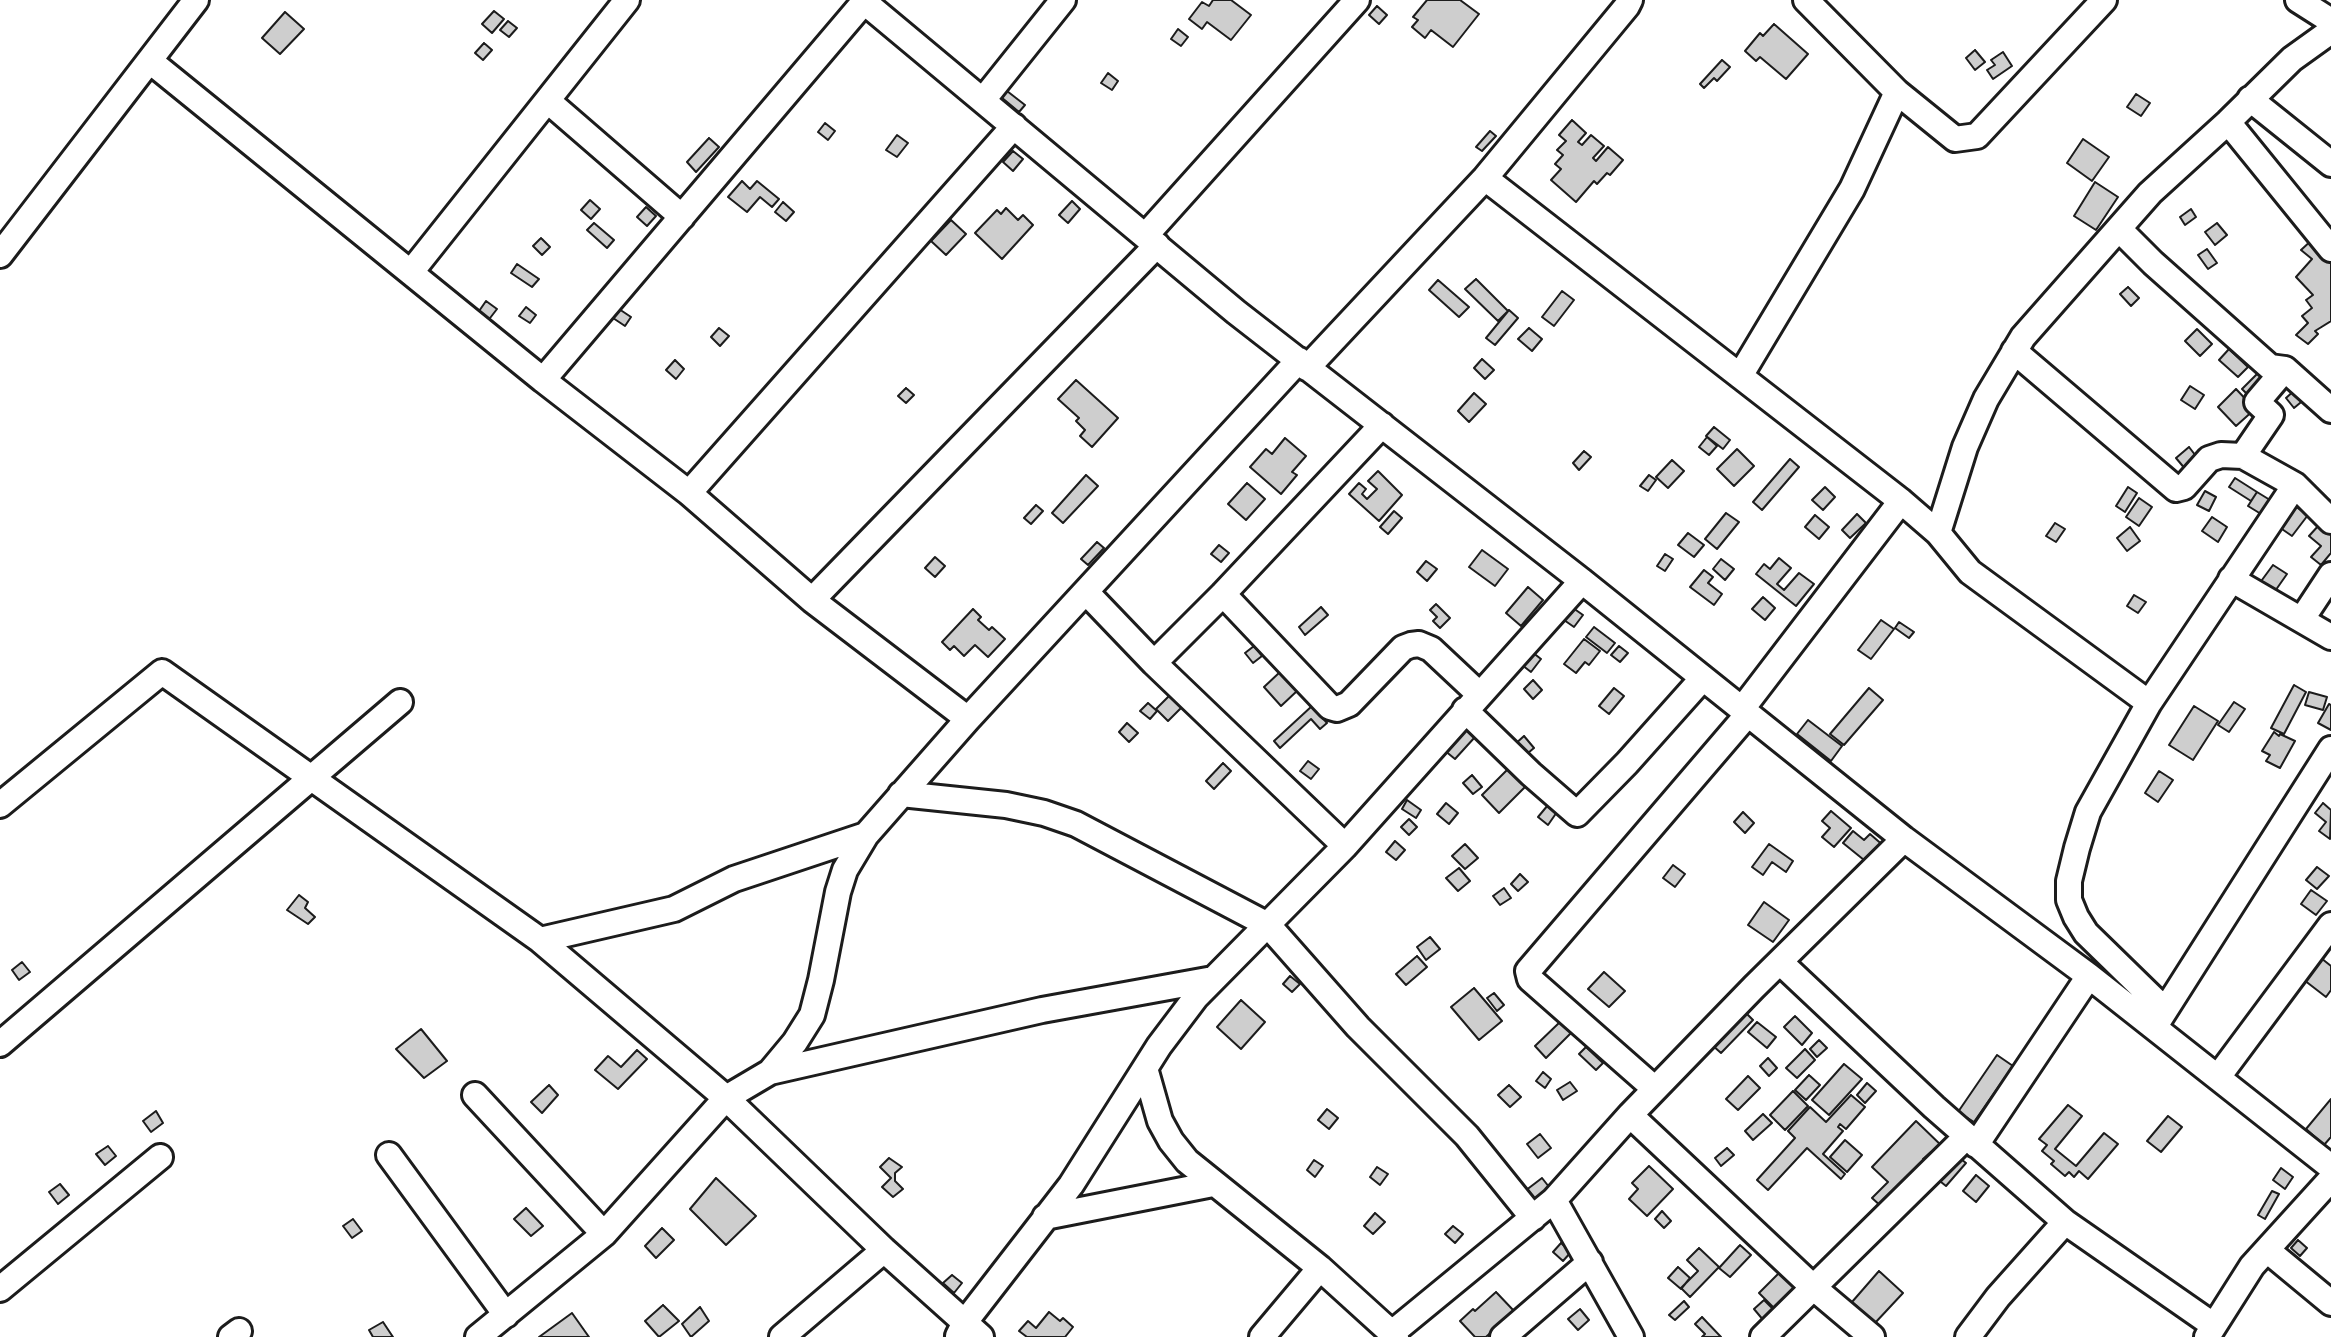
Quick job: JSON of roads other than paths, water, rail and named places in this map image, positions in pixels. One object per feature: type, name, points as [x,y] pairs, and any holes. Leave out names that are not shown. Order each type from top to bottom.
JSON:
[{"type":"street","points":[[0,255],[195,0]]},
{"type":"street","points":[[983,100],[1063,0]]},
{"type":"street","points":[[812,600],[1152,240],[1357,0]]},
{"type":"street","points":[[770,1072],[795,1042],[812,1015],[838,892],[845,870],[866,835],[968,719],[1086,592],[1485,178],[1630,0]]},
{"type":"street","points":[[1806,0],[1897,92],[1955,139],[1977,136],[2104,0]]},
{"type":"street","points":[[2298,0],[2331,21]]},
{"type":"street","points":[[543,380],[863,1],[1236,312],[1582,581],[1905,839],[2089,976],[2160,1018]]},
{"type":"street","points":[[411,272],[548,102],[615,4]]},
{"type":"street","points":[[1938,533],[1965,447],[1986,399],[2023,337],[2150,193],[2292,59],[2331,31]]},
{"type":"street","points":[[150,61],[543,380],[689,493],[812,600],[968,719]]},
{"type":"street","points":[[1740,376],[1852,189],[1897,92]]},
{"type":"street","points":[[2250,99],[2331,164]]},
{"type":"street","points":[[548,102],[682,216]]},
{"type":"street","points":[[2228,122],[2331,249]]},
{"type":"street","points":[[689,493],[1014,126]]},
{"type":"street","points":[[1485,178],[1901,501],[1938,533],[1970,572],[2149,703]]},
{"type":"street","points":[[2119,229],[2162,271],[2270,366],[2285,369],[2331,410]]},
{"type":"street","points":[[2014,351],[2176,489],[2184,487],[2209,458],[2221,455],[2243,456],[2295,485],[2331,521]]},
{"type":"street","points":[[2243,456],[2271,415],[2257,402],[2285,369]]},
{"type":"street","points":[[1154,663],[1382,425]]},
{"type":"street","points":[[2295,485],[2149,703],[2088,812],[2069,881],[2069,900],[2086,933],[2160,1018],[2218,1077],[2331,1167]]},
{"type":"street","points":[[1656,1089],[1530,979],[1528,971],[1745,711],[1901,501]]},
{"type":"street","points":[[2302,619],[2331,575]]},
{"type":"street","points":[[2231,579],[2331,637]]},
{"type":"street","points":[[0,806],[162,672],[540,940],[726,1098],[968,1332],[1045,1217],[1071,1185],[1178,1020],[1213,979],[1345,846],[1582,581]]},
{"type":"street","points":[[1086,592],[1154,663],[1345,846]]},
{"type":"street","points":[[1223,594],[1329,707],[1337,709],[1349,704],[1403,648],[1419,644],[1431,649],[1531,774],[1577,814],[1627,763],[1702,678]]},
{"type":"street","points":[[0,1044],[400,702]]},
{"type":"street","points":[[2160,1018],[2331,749]]},
{"type":"street","points":[[901,794],[1006,805],[1044,813],[1076,824],[1268,925],[1358,1027],[1467,1136],[1533,1218]]},
{"type":"street","points":[[540,940],[674,909],[734,879],[866,835]]},
{"type":"street","points":[[1145,1068],[1160,1121],[1187,1161],[1320,1268],[1394,1335],[1555,1200],[1630,1115],[1905,839]]},
{"type":"street","points":[[2218,1077],[2331,925]]},
{"type":"street","points":[[1780,962],[1934,1107],[2065,1222],[2210,1331],[2236,1288],[2331,1179]]},
{"type":"street","points":[[1763,1337],[1972,1140],[2089,976]]},
{"type":"street","points":[[478,1337],[604,1234],[726,1098],[770,1072],[1042,1010],[1213,979]]},
{"type":"street","points":[[475,1095],[604,1234]]},
{"type":"street","points":[[1630,1115],[1814,1288],[1872,1337]]},
{"type":"street","points":[[389,1155],[506,1315]]},
{"type":"street","points":[[0,1289],[160,1157]]},
{"type":"street","points":[[1045,1217],[1213,1184]]},
{"type":"street","points":[[1555,1200],[1631,1337]]},
{"type":"street","points":[[1968,1337],[1998,1297],[2065,1222]]},
{"type":"street","points":[[2267,1250],[2331,1303]]},
{"type":"street","points":[[782,1337],[884,1251]]},
{"type":"street","points":[[1503,1337],[1590,1262]]},
{"type":"street","points":[[1262,1337],[1320,1268]]}]
